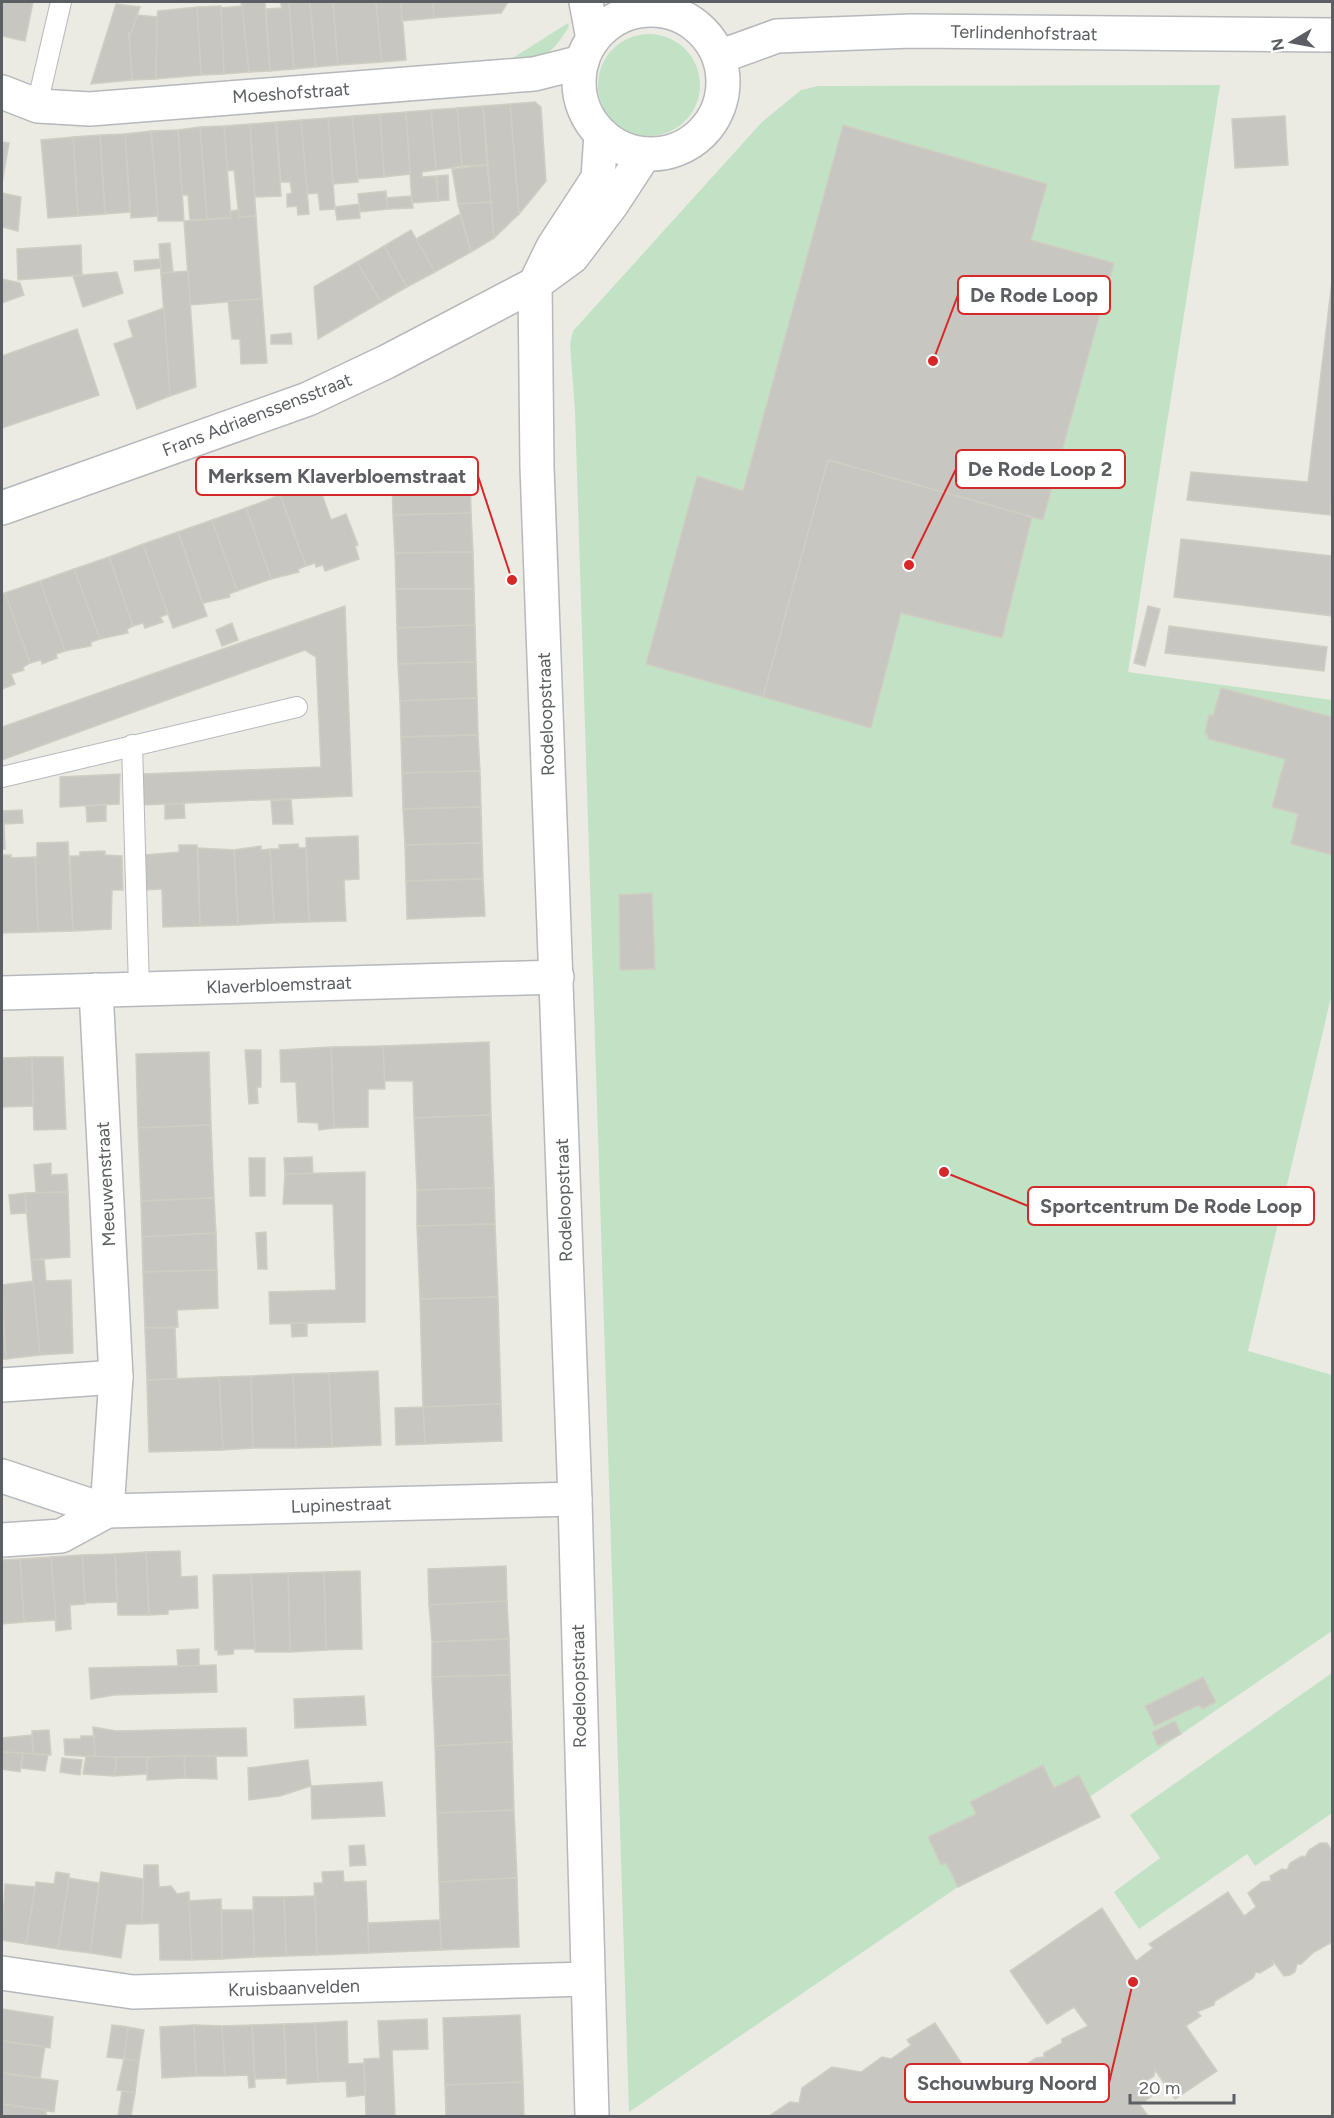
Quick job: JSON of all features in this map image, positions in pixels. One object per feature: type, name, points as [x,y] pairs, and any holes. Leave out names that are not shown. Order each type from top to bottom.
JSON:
[{"type":"street","points":[[586,2],[588,51],[580,88],[586,113],[601,134],[622,148],[644,155],[678,150],[701,135],[717,112],[724,85],[719,57],[708,38],[692,23],[673,14],[651,10],[629,14],[610,23],[588,51]]},
{"type":"street","name":"Terlindenhofstraat","points":[[719,57],[777,36],[912,32],[1332,35]]},
{"type":"street","name":"Moeshofstraat","points":[[2,92],[37,105],[90,109],[534,75],[588,51]]},
{"type":"street","points":[[535,284],[553,247],[598,178],[601,134]]},
{"type":"street","name":"Frans Adriaenssensstraat","points":[[2,508],[308,399],[386,362],[535,284],[572,257],[612,204],[644,155]]},
{"type":"street","name":"Rodeloopstraat","points":[[535,284],[537,467],[574,1499],[592,2116]]},
{"type":"street","name":"Klaverbloemstraat","points":[[2,993],[556,977]]},
{"type":"street","name":"Meeuwenstraat","points":[[96,990],[116,1377],[107,1512]]},
{"type":"street","points":[[2,1385],[116,1377]]},
{"type":"street","points":[[2,1476],[107,1512]]},
{"type":"street","name":"Lupinestraat","points":[[107,1512],[574,1499]]},
{"type":"street","points":[[2,1540],[61,1536],[107,1512]]},
{"type":"street","name":"Kruisbaanvelden","points":[[2,1974],[133,1992],[587,1979]]},
{"type":"lane","points":[[37,105],[62,2]]},
{"type":"lane","points":[[2,777],[297,707]]},
{"type":"lane","points":[[132,745],[140,988]]},
{"type":"green space","points":[[568,23],[569,26],[562,37],[550,51],[536,58],[505,63]]},
{"type":"green space","points":[[649,34],[668,38],[685,49],[696,66],[700,85],[696,104],[685,121],[668,132],[649,136],[630,132],[613,121],[602,104],[598,85],[602,66],[613,49],[630,38]]},
{"type":"green space","points":[[1220,85],[1128,672],[1332,700],[1332,993],[1248,1351],[1332,1375],[1332,1631],[629,2112],[575,412],[570,344],[573,331],[762,122],[801,90],[818,86]]},
{"type":"green space","points":[[1332,1673],[1332,1813],[1255,1866],[1247,1854],[1139,1929],[1114,1892],[1160,1858],[1130,1815]]},
{"type":"building","points":[[2,2],[33,2],[25,41],[2,36]]},
{"type":"building","points":[[241,2],[265,2],[270,71],[249,72]]},
{"type":"building","points":[[280,2],[289,2],[294,69],[270,71],[266,9],[282,8]]},
{"type":"building","points":[[289,2],[310,2],[316,67],[294,69]]},
{"type":"building","points":[[310,2],[333,2],[338,65],[316,67]]},
{"type":"building","points":[[333,2],[376,2],[382,62],[338,65]]},
{"type":"building","points":[[376,2],[401,2],[406,60],[382,62]]},
{"type":"building","points":[[401,2],[433,2],[434,18],[402,21]]},
{"type":"building","points":[[433,2],[508,2],[501,13],[434,18]]},
{"type":"building","points":[[116,4],[140,7],[131,33],[129,33],[132,80],[91,84]]},
{"type":"building","points":[[221,6],[224,74],[201,75],[197,7]]},
{"type":"building","points":[[242,6],[249,72],[224,74],[221,8]]},
{"type":"building","points":[[197,7],[201,75],[156,79],[155,30],[158,11]]},
{"type":"building","points":[[137,15],[157,17],[156,79],[132,80],[129,33],[131,33]]},
{"type":"building","points":[[535,102],[541,107],[546,181],[519,214],[510,104]]},
{"type":"building","points":[[510,104],[519,214],[494,238],[483,106]]},
{"type":"building","points":[[483,106],[487,165],[462,166],[457,108]]},
{"type":"building","points":[[457,108],[462,166],[436,170],[431,110]]},
{"type":"building","points":[[431,110],[436,170],[422,172],[422,177],[436,176],[438,201],[412,203],[406,112]]},
{"type":"building","points":[[406,112],[410,174],[384,177],[380,114]]},
{"type":"building","points":[[380,114],[384,177],[357,179],[352,116]]},
{"type":"building","points":[[352,116],[358,182],[333,184],[328,118]]},
{"type":"building","points":[[1285,116],[1288,165],[1235,168],[1232,119]]},
{"type":"building","points":[[328,118],[335,209],[320,210],[318,193],[306,194],[301,120]]},
{"type":"building","points":[[301,120],[309,214],[298,215],[297,206],[287,207],[287,194],[292,193],[290,182],[281,182],[276,122]]},
{"type":"building","points":[[276,122],[281,196],[255,197],[250,124]]},
{"type":"building","points":[[250,124],[256,216],[239,217],[234,170],[227,171],[224,126]]},
{"type":"building","points":[[843,125],[1047,184],[1031,240],[1114,263],[1043,520],[828,460],[763,697],[646,664],[697,476],[743,491]]},
{"type":"building","points":[[224,126],[231,218],[207,219],[200,127]]},
{"type":"building","points":[[200,127],[207,219],[190,220],[188,195],[182,195],[178,130]]},
{"type":"building","points":[[178,130],[184,221],[158,221],[151,131]]},
{"type":"building","points":[[151,131],[158,216],[131,218],[125,134]]},
{"type":"building","points":[[125,134],[130,212],[105,214],[100,135]]},
{"type":"building","points":[[100,135],[105,214],[78,216],[73,137]]},
{"type":"building","points":[[73,137],[78,216],[48,218],[41,140]]},
{"type":"building","points":[[2,142],[9,143],[2,183]]},
{"type":"building","points":[[487,165],[491,202],[458,204],[452,169]]},
{"type":"building","points":[[448,175],[449,200],[438,201],[437,176]]},
{"type":"building","points":[[386,191],[388,209],[360,212],[358,194]]},
{"type":"building","points":[[2,193],[21,197],[18,231],[2,227]]},
{"type":"building","points":[[411,196],[413,208],[388,209],[386,198]]},
{"type":"building","points":[[491,202],[494,238],[471,252],[458,204]]},
{"type":"building","points":[[359,204],[360,218],[337,220],[335,207]]},
{"type":"building","points":[[238,210],[239,217],[256,216],[262,299],[190,305],[184,221],[231,218],[230,211]]},
{"type":"building","points":[[460,214],[471,252],[435,272],[416,239]]},
{"type":"building","points":[[411,230],[435,272],[407,287],[384,246]]},
{"type":"building","points":[[170,243],[173,272],[161,273],[159,244]]},
{"type":"building","points":[[81,245],[82,275],[18,280],[17,249]]},
{"type":"building","points":[[384,246],[407,287],[381,302],[357,262]]},
{"type":"building","points":[[160,259],[161,268],[135,271],[134,261]]},
{"type":"building","points":[[357,262],[381,302],[318,339],[314,287]]},
{"type":"building","points":[[188,271],[196,387],[170,396],[161,273]]},
{"type":"building","points":[[117,272],[123,293],[83,307],[73,276]]},
{"type":"building","points":[[2,279],[20,283],[24,295],[2,303]]},
{"type":"building","points":[[1332,281],[1332,494],[1330,515],[1187,500],[1191,472],[1308,482]]},
{"type":"building","points":[[262,299],[267,363],[241,364],[240,339],[232,339],[228,301]]},
{"type":"building","points":[[164,308],[170,396],[137,409],[114,344],[133,337],[128,321]]},
{"type":"building","points":[[77,329],[99,395],[2,428],[2,356]]},
{"type":"building","points":[[291,333],[292,344],[271,344],[271,335]]},
{"type":"building","points":[[828,460],[1032,517],[1002,638],[901,613],[871,728],[763,697]]},
{"type":"building","points":[[470,474],[471,513],[393,515],[392,477]]},
{"type":"building","points":[[318,483],[331,520],[346,514],[358,545],[355,546],[359,559],[325,571],[323,565],[316,567],[315,563],[306,566],[280,495]]},
{"type":"building","points":[[280,495],[306,566],[298,569],[299,572],[271,579],[246,508]]},
{"type":"building","points":[[246,508],[271,579],[237,591],[212,520]]},
{"type":"building","points":[[471,513],[473,552],[395,553],[393,515]]},
{"type":"building","points":[[212,520],[237,591],[229,594],[230,597],[203,603],[178,532]]},
{"type":"building","points":[[178,532],[207,616],[173,628],[143,544]]},
{"type":"building","points":[[1181,539],[1332,556],[1332,616],[1174,597]]},
{"type":"building","points":[[143,544],[168,614],[160,617],[163,622],[145,628],[143,623],[133,626],[109,557]]},
{"type":"building","points":[[473,552],[474,589],[396,589],[395,553]]},
{"type":"building","points":[[109,557],[133,626],[127,629],[128,633],[100,639],[74,569]]},
{"type":"building","points":[[74,569],[100,639],[91,642],[91,646],[65,651],[40,581]]},
{"type":"building","points":[[40,581],[65,651],[56,654],[57,658],[42,664],[41,660],[30,663],[5,593]]},
{"type":"building","points":[[396,589],[474,589],[475,625],[397,628]]},
{"type":"building","points":[[5,593],[30,663],[23,667],[24,670],[11,674],[15,684],[2,689],[2,594]]},
{"type":"building","points":[[345,606],[352,796],[142,805],[143,774],[321,767],[316,657],[305,650],[2,760],[2,727]]},
{"type":"building","points":[[1148,606],[1160,609],[1145,666],[1134,663]]},
{"type":"building","points":[[232,623],[238,640],[222,646],[216,630]]},
{"type":"building","points":[[475,625],[476,662],[398,664],[397,628]]},
{"type":"building","points":[[1169,626],[1327,647],[1324,671],[1165,653]]},
{"type":"building","points":[[476,662],[477,698],[400,701],[398,664]]},
{"type":"building","points":[[1221,688],[1332,717],[1332,855],[1291,844],[1298,814],[1272,807],[1285,759],[1208,739],[1205,733],[1209,715],[1213,716]]},
{"type":"building","points":[[477,698],[478,735],[401,737],[400,701]]},
{"type":"building","points":[[478,735],[480,771],[402,773],[401,737]]},
{"type":"building","points":[[480,771],[481,807],[403,809],[402,773]]},
{"type":"building","points":[[120,774],[119,804],[60,807],[60,777]]},
{"type":"building","points":[[291,799],[293,824],[273,824],[271,801]]},
{"type":"building","points":[[165,804],[184,804],[185,818],[165,819]]},
{"type":"building","points":[[106,805],[106,821],[87,822],[86,806]]},
{"type":"building","points":[[481,807],[482,843],[405,845],[403,809]]},
{"type":"building","points":[[22,810],[23,823],[4,824],[5,849],[2,849],[2,811]]},
{"type":"building","points":[[358,836],[359,879],[344,880],[346,921],[309,922],[306,838]]},
{"type":"building","points":[[68,842],[73,931],[38,932],[35,857],[37,857],[37,843]]},
{"type":"building","points":[[482,843],[483,879],[406,881],[405,845]]},
{"type":"building","points":[[298,844],[299,848],[306,848],[309,922],[274,923],[270,849],[279,849],[279,845]]},
{"type":"building","points":[[179,845],[197,845],[200,926],[163,927],[162,889],[146,890],[145,855],[179,852]]},
{"type":"building","points":[[261,846],[261,850],[270,849],[274,923],[238,925],[234,850]]},
{"type":"building","points":[[198,848],[234,850],[238,925],[200,926]]},
{"type":"building","points":[[105,851],[105,855],[122,856],[123,890],[112,890],[111,929],[73,931],[70,856],[80,856],[80,852]]},
{"type":"building","points":[[2,855],[11,855],[11,858],[35,857],[38,932],[2,933]]},
{"type":"building","points":[[483,879],[485,916],[407,919],[406,881]]},
{"type":"building","points":[[652,893],[655,969],[620,970],[619,895]]},
{"type":"building","points":[[489,1042],[491,1115],[414,1118],[413,1081],[384,1081],[383,1046]]},
{"type":"building","points":[[383,1046],[385,1089],[368,1089],[368,1127],[334,1128],[331,1047]]},
{"type":"building","points":[[331,1047],[334,1128],[319,1130],[318,1123],[298,1122],[296,1082],[281,1082],[280,1050]]},
{"type":"building","points":[[245,1050],[261,1050],[261,1087],[257,1087],[258,1103],[249,1104]]},
{"type":"building","points":[[209,1052],[211,1125],[138,1128],[136,1054]]},
{"type":"building","points":[[32,1057],[33,1106],[2,1107],[2,1058]]},
{"type":"building","points":[[32,1057],[63,1057],[66,1129],[34,1130]]},
{"type":"building","points":[[491,1115],[494,1188],[417,1190],[414,1118]]},
{"type":"building","points":[[211,1125],[214,1198],[141,1201],[138,1128]]},
{"type":"building","points":[[312,1157],[313,1174],[285,1174],[284,1158]]},
{"type":"building","points":[[249,1158],[265,1158],[265,1196],[250,1196]]},
{"type":"building","points":[[51,1163],[51,1175],[67,1174],[68,1192],[36,1193],[34,1165]]},
{"type":"building","points":[[365,1172],[365,1322],[270,1324],[269,1292],[336,1290],[333,1204],[283,1204],[285,1174]]},
{"type":"building","points":[[494,1188],[495,1224],[417,1226],[417,1190]]},
{"type":"building","points":[[68,1192],[70,1257],[31,1260],[25,1193]]},
{"type":"building","points":[[25,1193],[26,1213],[11,1214],[9,1195]]},
{"type":"building","points":[[214,1198],[216,1233],[142,1237],[141,1201]]},
{"type":"building","points":[[495,1224],[498,1297],[420,1299],[417,1226]]},
{"type":"building","points":[[266,1232],[267,1269],[258,1269],[256,1233]]},
{"type":"building","points":[[216,1233],[217,1270],[143,1272],[142,1237]]},
{"type":"building","points":[[44,1259],[46,1281],[71,1280],[73,1353],[40,1355],[31,1260]]},
{"type":"building","points":[[217,1270],[218,1308],[177,1310],[178,1327],[145,1328],[143,1272]]},
{"type":"building","points":[[33,1281],[40,1355],[6,1359],[2,1285]]},
{"type":"building","points":[[498,1297],[501,1404],[423,1407],[420,1299]]},
{"type":"building","points":[[2,1307],[6,1359],[2,1359]]},
{"type":"building","points":[[291,1323],[307,1323],[307,1336],[292,1337]]},
{"type":"building","points":[[145,1328],[175,1328],[177,1379],[147,1380]]},
{"type":"building","points":[[378,1371],[381,1445],[332,1447],[329,1373]]},
{"type":"building","points":[[329,1373],[332,1447],[296,1448],[293,1374]]},
{"type":"building","points":[[293,1374],[296,1448],[253,1448],[251,1376]]},
{"type":"building","points":[[251,1376],[253,1448],[223,1450],[219,1377]]},
{"type":"building","points":[[219,1377],[223,1450],[149,1452],[147,1380]]},
{"type":"building","points":[[501,1404],[502,1441],[425,1444],[423,1407]]},
{"type":"building","points":[[423,1407],[425,1444],[396,1445],[395,1408]]},
{"type":"building","points":[[180,1551],[181,1577],[197,1576],[198,1608],[168,1610],[168,1614],[149,1615],[146,1552]]},
{"type":"building","points":[[146,1552],[149,1615],[118,1615],[115,1554]]},
{"type":"building","points":[[115,1554],[117,1602],[85,1603],[82,1555]]},
{"type":"building","points":[[82,1555],[85,1604],[70,1605],[71,1629],[56,1631],[51,1557]]},
{"type":"building","points":[[51,1557],[56,1620],[24,1622],[20,1559]]},
{"type":"building","points":[[20,1559],[24,1622],[2,1624],[2,1560]]},
{"type":"building","points":[[506,1566],[507,1601],[429,1605],[428,1569]]},
{"type":"building","points":[[360,1571],[362,1649],[326,1650],[324,1572]]},
{"type":"building","points":[[324,1572],[326,1650],[290,1652],[288,1573]]},
{"type":"building","points":[[288,1573],[290,1652],[255,1652],[251,1574]]},
{"type":"building","points":[[251,1574],[255,1649],[234,1649],[233,1654],[218,1655],[218,1650],[215,1650],[213,1575]]},
{"type":"building","points":[[507,1601],[509,1639],[432,1642],[429,1605]]},
{"type":"building","points":[[509,1639],[510,1675],[432,1677],[432,1642]]},
{"type":"building","points":[[199,1649],[199,1666],[178,1666],[177,1650]]},
{"type":"building","points":[[216,1665],[217,1692],[114,1695],[91,1699],[89,1668]]},
{"type":"building","points":[[510,1675],[512,1742],[435,1746],[432,1677]]},
{"type":"building","points":[[1203,1677],[1216,1702],[1202,1709],[1199,1705],[1155,1726],[1145,1706]]},
{"type":"building","points":[[364,1696],[366,1725],[295,1728],[294,1699]]},
{"type":"building","points":[[1175,1721],[1181,1734],[1158,1746],[1152,1732]]},
{"type":"building","points":[[93,1727],[116,1731],[246,1728],[247,1756],[95,1757]]},
{"type":"building","points":[[49,1730],[51,1755],[33,1754],[32,1731]]},
{"type":"building","points":[[32,1735],[33,1754],[2,1752],[2,1738]]},
{"type":"building","points":[[81,1736],[94,1736],[95,1757],[65,1755],[64,1739],[81,1739]]},
{"type":"building","points":[[512,1742],[514,1810],[437,1813],[435,1746]]},
{"type":"building","points":[[2,1752],[23,1753],[20,1772],[2,1769]]},
{"type":"building","points":[[23,1753],[48,1755],[45,1771],[21,1768]]},
{"type":"building","points":[[86,1756],[117,1757],[114,1776],[83,1774]]},
{"type":"building","points":[[184,1756],[216,1756],[217,1779],[185,1778]]},
{"type":"building","points":[[184,1756],[185,1778],[147,1780],[147,1757]]},
{"type":"building","points":[[117,1757],[147,1757],[147,1774],[114,1776]]},
{"type":"building","points":[[62,1758],[82,1760],[80,1775],[60,1772]]},
{"type":"building","points":[[308,1760],[311,1786],[280,1796],[249,1800],[248,1768]]},
{"type":"building","points":[[1043,1765],[1054,1788],[1079,1775],[1100,1817],[958,1887],[946,1863],[941,1865],[928,1837],[976,1814],[970,1802]]},
{"type":"building","points":[[382,1782],[385,1816],[312,1819],[311,1786]]},
{"type":"building","points":[[514,1810],[517,1878],[439,1882],[437,1813]]},
{"type":"building","points":[[1320,1843],[1327,1843],[1332,1851],[1332,1942],[1314,1952],[1301,1964],[1297,1964],[1295,1972],[1290,1975],[1284,1976],[1273,1961],[1273,1965],[1260,1973],[1256,1972],[1253,1978],[1215,2001],[1214,2005],[1197,2012],[1201,2016],[1186,2026],[1217,2071],[1175,2099],[1155,2070],[1154,2076],[1145,2082],[1153,2095],[1140,2105],[1148,2116],[769,2116],[790,2102],[799,2103],[802,2088],[832,2067],[861,2072],[882,2057],[891,2059],[911,2045],[907,2040],[935,2023],[985,2099],[986,2092],[1001,2085],[1016,2071],[1024,2069],[1024,2066],[1036,2058],[1044,2057],[1044,2053],[1062,2043],[1062,2039],[1088,2026],[1074,2007],[1047,2024],[1010,1971],[1102,1908],[1136,1961],[1153,1948],[1149,1944],[1228,1892],[1244,1916],[1256,1907],[1248,1893],[1262,1882],[1271,1881],[1270,1876],[1282,1869],[1287,1870],[1290,1863],[1302,1856],[1305,1857],[1309,1850]]},
{"type":"building","points":[[364,1845],[366,1865],[350,1866],[349,1846]]},
{"type":"building","points":[[144,1865],[158,1865],[159,1887],[171,1886],[177,1894],[189,1892],[192,1960],[160,1960],[159,1923],[142,1924]]},
{"type":"building","points":[[343,1871],[344,1882],[366,1881],[369,1953],[317,1955],[314,1883],[323,1883],[322,1872]]},
{"type":"building","points":[[56,1872],[69,1874],[58,1949],[26,1944],[36,1882],[54,1884]]},
{"type":"building","points":[[101,1872],[143,1879],[142,1924],[126,1924],[121,1958],[90,1953]]},
{"type":"building","points":[[69,1878],[99,1883],[90,1953],[58,1949]]},
{"type":"building","points":[[517,1878],[519,1947],[441,1950],[439,1882]]},
{"type":"building","points":[[5,1884],[35,1887],[26,1944],[2,1940]]},
{"type":"building","points":[[315,1896],[317,1955],[286,1956],[284,1897]]},
{"type":"building","points":[[253,1897],[284,1897],[286,1956],[254,1957]]},
{"type":"building","points":[[221,1899],[222,1959],[192,1960],[189,1901]]},
{"type":"building","points":[[222,1910],[253,1910],[254,1957],[222,1959]]},
{"type":"building","points":[[440,1920],[441,1950],[369,1953],[368,1923]]},
{"type":"building","points":[[2,2009],[53,2017],[50,2048],[2,2041]]},
{"type":"building","points":[[520,2015],[523,2082],[445,2085],[443,2018]]},
{"type":"building","points":[[427,2019],[428,2049],[392,2050],[395,2116],[366,2116],[364,2059],[380,2058],[378,2021]]},
{"type":"building","points":[[347,2021],[348,2064],[364,2063],[365,2095],[347,2097],[346,2081],[318,2082],[315,2023]]},
{"type":"building","points":[[315,2023],[318,2082],[287,2084],[284,2024]]},
{"type":"building","points":[[284,2024],[286,2078],[255,2079],[252,2025]]},
{"type":"building","points":[[112,2025],[128,2027],[124,2059],[107,2057]]},
{"type":"building","points":[[194,2025],[222,2026],[225,2076],[196,2076]]},
{"type":"building","points":[[194,2025],[196,2076],[162,2078],[160,2027]]},
{"type":"building","points":[[252,2025],[255,2087],[249,2088],[248,2075],[225,2076],[222,2026]]},
{"type":"building","points":[[128,2027],[144,2030],[139,2061],[124,2059]]},
{"type":"building","points":[[2,2041],[45,2047],[40,2078],[2,2073]]},
{"type":"building","points":[[124,2059],[139,2061],[135,2093],[117,2090]]},
{"type":"building","points":[[2,2073],[58,2081],[54,2112],[2,2104]]},
{"type":"building","points":[[523,2082],[524,2116],[446,2116],[445,2085]]},
{"type":"building","points":[[122,2091],[135,2093],[131,2116],[118,2116]]},
{"type":"building","points":[[2,2104],[46,2110],[46,2116],[2,2116]]},
{"type":"place","name":"De Rode Loop","points":[[933,361]]},
{"type":"place","name":"De Rode Loop 2","points":[[909,565]]},
{"type":"place","name":"Merksem Klaverbloemstraat","points":[[512,580]]},
{"type":"place","name":"Sportcentrum De Rode Loop","points":[[944,1172]]},
{"type":"place","name":"Schouwburg Noord","points":[[1133,1982]]}]
